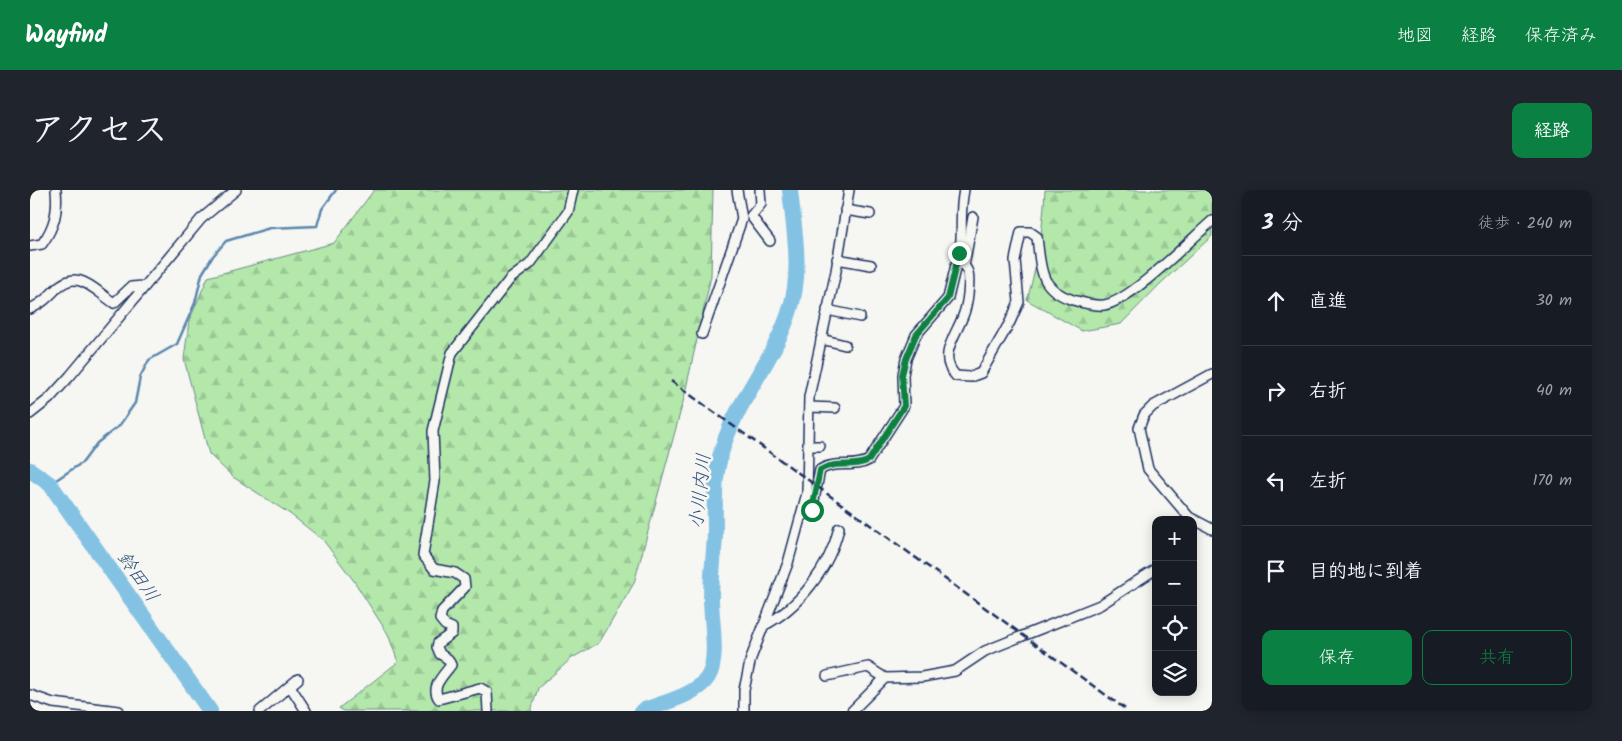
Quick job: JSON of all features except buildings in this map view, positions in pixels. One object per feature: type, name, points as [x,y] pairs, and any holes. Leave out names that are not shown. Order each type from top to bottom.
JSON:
[{"type":"street","points":[[30,246],[42,244],[54,226],[58,203],[56,190]]},
{"type":"street","points":[[30,414],[49,399],[70,376],[143,286],[201,219],[236,190]]},
{"type":"street","points":[[488,711],[487,692],[480,688],[439,699],[435,694],[436,687],[451,665],[448,658],[440,654],[437,647],[438,643],[452,634],[452,628],[445,625],[440,619],[442,611],[465,587],[464,579],[455,572],[434,569],[423,555],[435,481],[433,430],[452,353],[510,279],[530,264],[568,212],[573,190]]},
{"type":"street","points":[[738,190],[746,218],[770,242]]},
{"type":"street","points":[[702,334],[746,218],[761,204],[760,190]]},
{"type":"street","points":[[744,711],[744,690],[750,658],[788,563],[807,493],[809,407],[838,259],[849,190]]},
{"type":"street","points":[[964,190],[960,209],[962,264],[968,272],[966,307],[950,344],[947,360],[950,370],[956,376],[970,377],[981,373],[1019,302],[1015,260],[1021,232],[1030,232],[1037,237],[1044,281],[1059,296],[1083,303],[1104,305],[1117,300],[1141,285],[1212,221]]},
{"type":"street","points":[[846,210],[870,214]]},
{"type":"street","points":[[962,264],[973,217]]},
{"type":"street","points":[[838,259],[871,265]]},
{"type":"street","points":[[802,516],[812,510],[820,470],[827,465],[862,464],[869,460],[904,406],[902,375],[906,359],[916,335],[948,298],[956,265],[962,264]]},
{"type":"street","points":[[30,309],[42,303],[65,281],[75,279],[87,284],[114,303],[131,287],[143,286]]},
{"type":"street","points":[[827,310],[860,317]]},
{"type":"street","points":[[821,339],[845,345]]},
{"type":"street","points":[[1186,516],[1148,469],[1139,428],[1144,415],[1153,406],[1212,374]]},
{"type":"street","points":[[809,407],[835,408]]},
{"type":"street","points":[[808,446],[820,446]]},
{"type":"street","points":[[1197,522],[1212,529]]},
{"type":"street","points":[[763,626],[775,620],[797,602],[836,544],[839,528]]},
{"type":"street","points":[[827,676],[868,667],[885,678],[922,677],[955,671],[985,651],[1100,605],[1152,572]]},
{"type":"street","points":[[852,711],[885,678]]},
{"type":"street","points":[[260,711],[298,679]]},
{"type":"street","points":[[290,686],[306,711]]},
{"type":"street","points":[[30,696],[52,703],[119,711]]},
{"type":"green space","points":[[374,190],[713,190],[711,276],[683,402],[634,583],[599,643],[572,658],[538,688],[531,711],[343,711],[339,708],[398,662],[388,634],[354,581],[323,540],[290,514],[233,477],[209,454],[184,359],[189,321],[208,277],[334,243]]},
{"type":"green space","points":[[1045,190],[1212,190],[1212,236],[1160,284],[1121,324],[1082,331],[1027,300],[1039,245]]},
{"type":"waterway","points":[[50,484],[83,462],[97,443],[119,426],[135,403],[140,377],[149,360],[177,344],[195,303],[202,274],[213,256],[226,241],[270,228],[317,226],[322,209],[336,190]]},
{"type":"waterway","name":"小川内川","points":[[642,711],[687,694],[702,684],[711,670],[714,650],[711,591],[715,535],[716,478],[728,433],[737,412],[780,334],[793,298],[797,267],[790,190]]},
{"type":"waterway","name":"鈴田川","points":[[30,470],[50,484],[210,711]]},
{"type":"railway","points":[[671,381],[1128,711]]},
{"type":"route","points":[[812,510],[820,470],[827,465],[862,464],[869,460],[904,406],[902,375],[906,359],[916,335],[948,298],[956,265],[961,261],[959,253]]}]
